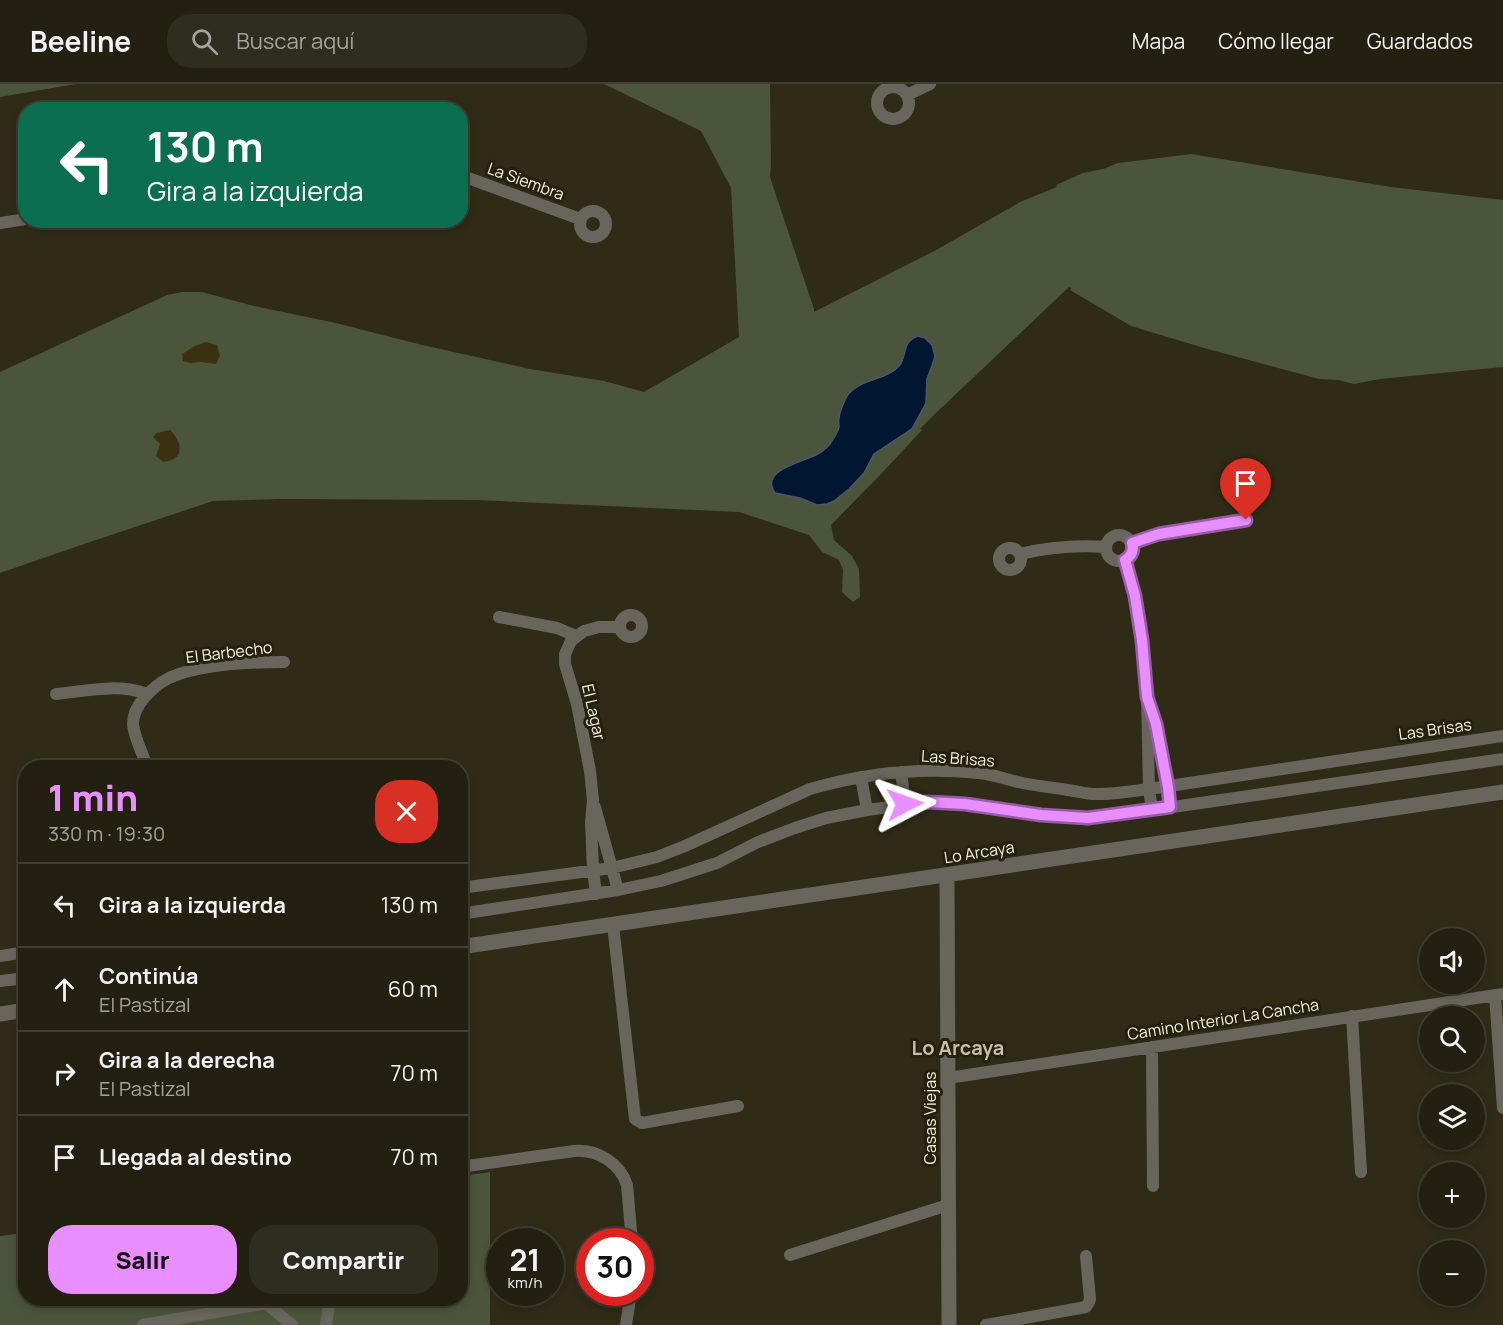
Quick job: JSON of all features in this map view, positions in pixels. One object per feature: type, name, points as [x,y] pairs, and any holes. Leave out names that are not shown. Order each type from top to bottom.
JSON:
[{"type":"street","points":[[907,96],[930,84]]},
{"type":"street","name":"La Siembra","points":[[468,178],[580,219]]},
{"type":"street","points":[[0,223],[18,220]]},
{"type":"street","points":[[1132,543],[1159,534],[1246,520]]},
{"type":"street","points":[[1117,535],[1126,536],[1132,543],[1131,555],[1121,562],[1108,555],[1106,547],[1110,539],[1117,535]]},
{"type":"street","points":[[1020,554],[1037,549],[1065,546],[1106,547]]},
{"type":"street","points":[[1125,560],[1135,596],[1142,640],[1152,810]]},
{"type":"street","points":[[500,617],[557,628],[576,636],[591,628],[619,627]]},
{"type":"street","name":"El Lagar","points":[[576,636],[567,647],[565,664],[584,733],[593,800]]},
{"type":"street","name":"El Barbecho","points":[[147,694],[159,684],[178,675],[237,664],[284,662]]},
{"type":"street","points":[[56,694],[116,687],[135,689],[147,694],[137,710],[133,725],[145,760]]},
{"type":"street","points":[[1147,697],[1156,724],[1170,807]]},
{"type":"street","name":"Las Brisas","points":[[468,887],[612,868],[657,856],[685,846],[810,789],[861,777],[935,770],[981,773],[1022,783],[1093,794],[1168,787],[1503,736]]},
{"type":"street","points":[[468,913],[596,894],[662,881],[717,863],[758,842],[826,818],[905,804],[929,802],[965,804],[1041,815],[1088,818],[1503,759]]},
{"type":"street","points":[[901,772],[905,804]]},
{"type":"street","points":[[861,777],[867,810]]},
{"type":"street","name":"Lo Arcaya","points":[[468,946],[1503,792]]},
{"type":"street","points":[[593,800],[618,890]]},
{"type":"street","points":[[593,800],[591,822],[596,894]]},
{"type":"street","name":"Casas Viejas","points":[[947,876],[949,1325]]},
{"type":"street","points":[[613,925],[635,1119],[642,1123],[738,1106]]},
{"type":"street","points":[[0,956],[18,953]]},
{"type":"street","points":[[0,981],[18,979]]},
{"type":"street","points":[[1499,994],[1503,1108]]},
{"type":"street","name":"Camino Interior La Cancha","points":[[948,1078],[1499,994]]},
{"type":"street","points":[[0,1014],[18,1011]]},
{"type":"street","points":[[1352,1016],[1361,1172]]},
{"type":"street","points":[[1152,1047],[1153,1186]]},
{"type":"street","points":[[468,1166],[574,1151],[587,1151],[595,1154],[617,1167],[624,1177],[630,1203],[632,1228]]},
{"type":"street","points":[[790,1255],[948,1205]]},
{"type":"street","points":[[986,1325],[1086,1307],[1090,1299],[1086,1256]]},
{"type":"street","points":[[143,1325],[255,1306]]},
{"type":"street","points":[[269,1306],[292,1325]]},
{"type":"street","points":[[326,1325],[329,1306]]},
{"type":"street","points":[[626,1325],[629,1306]]},
{"type":"green space","points":[[0,84],[76,84],[0,97]]},
{"type":"green space","points":[[604,84],[770,84],[770,177],[814,312],[938,249],[1020,202],[1057,187],[1056,185],[1083,173],[1118,163],[1191,154],[1391,187],[1503,200],[1503,367],[1380,379],[1354,384],[1319,379],[1131,326],[1070,290],[1069,287],[920,429],[922,430],[831,525],[834,540],[852,556],[859,569],[860,597],[853,602],[842,592],[843,570],[839,560],[822,552],[809,535],[739,512],[476,500],[213,501],[0,573],[0,372],[167,295],[202,292],[418,344],[530,369],[604,381],[644,392],[739,337],[731,188],[701,131]]},
{"type":"green space","points":[[490,1172],[490,1228],[486,1228],[486,1306],[490,1306],[490,1325],[0,1325],[0,1236],[18,1234],[18,1306],[468,1306],[468,1175]]},
{"type":"sand","points":[[206,342],[217,345],[220,356],[216,364],[183,361],[182,354]]},
{"type":"sand","points":[[170,430],[176,436],[180,449],[174,459],[163,462],[156,456],[160,444],[153,437],[157,433]]},
{"type":"water","points":[[918,336],[925,338],[932,345],[935,356],[927,379],[926,403],[912,429],[874,454],[864,473],[834,501],[817,505],[800,498],[775,493],[772,479],[776,474],[790,465],[816,455],[830,444],[839,427],[843,404],[852,390],[894,371],[902,362],[909,342]]},
{"type":"district","name":"Lo Arcaya","points":[[958,1048]]},
{"type":"route","points":[[905,804],[929,802],[965,804],[1041,815],[1088,818],[1170,807],[1156,724],[1147,697],[1135,596],[1125,560],[1133,551],[1132,543],[1145,537],[1246,520]]}]
